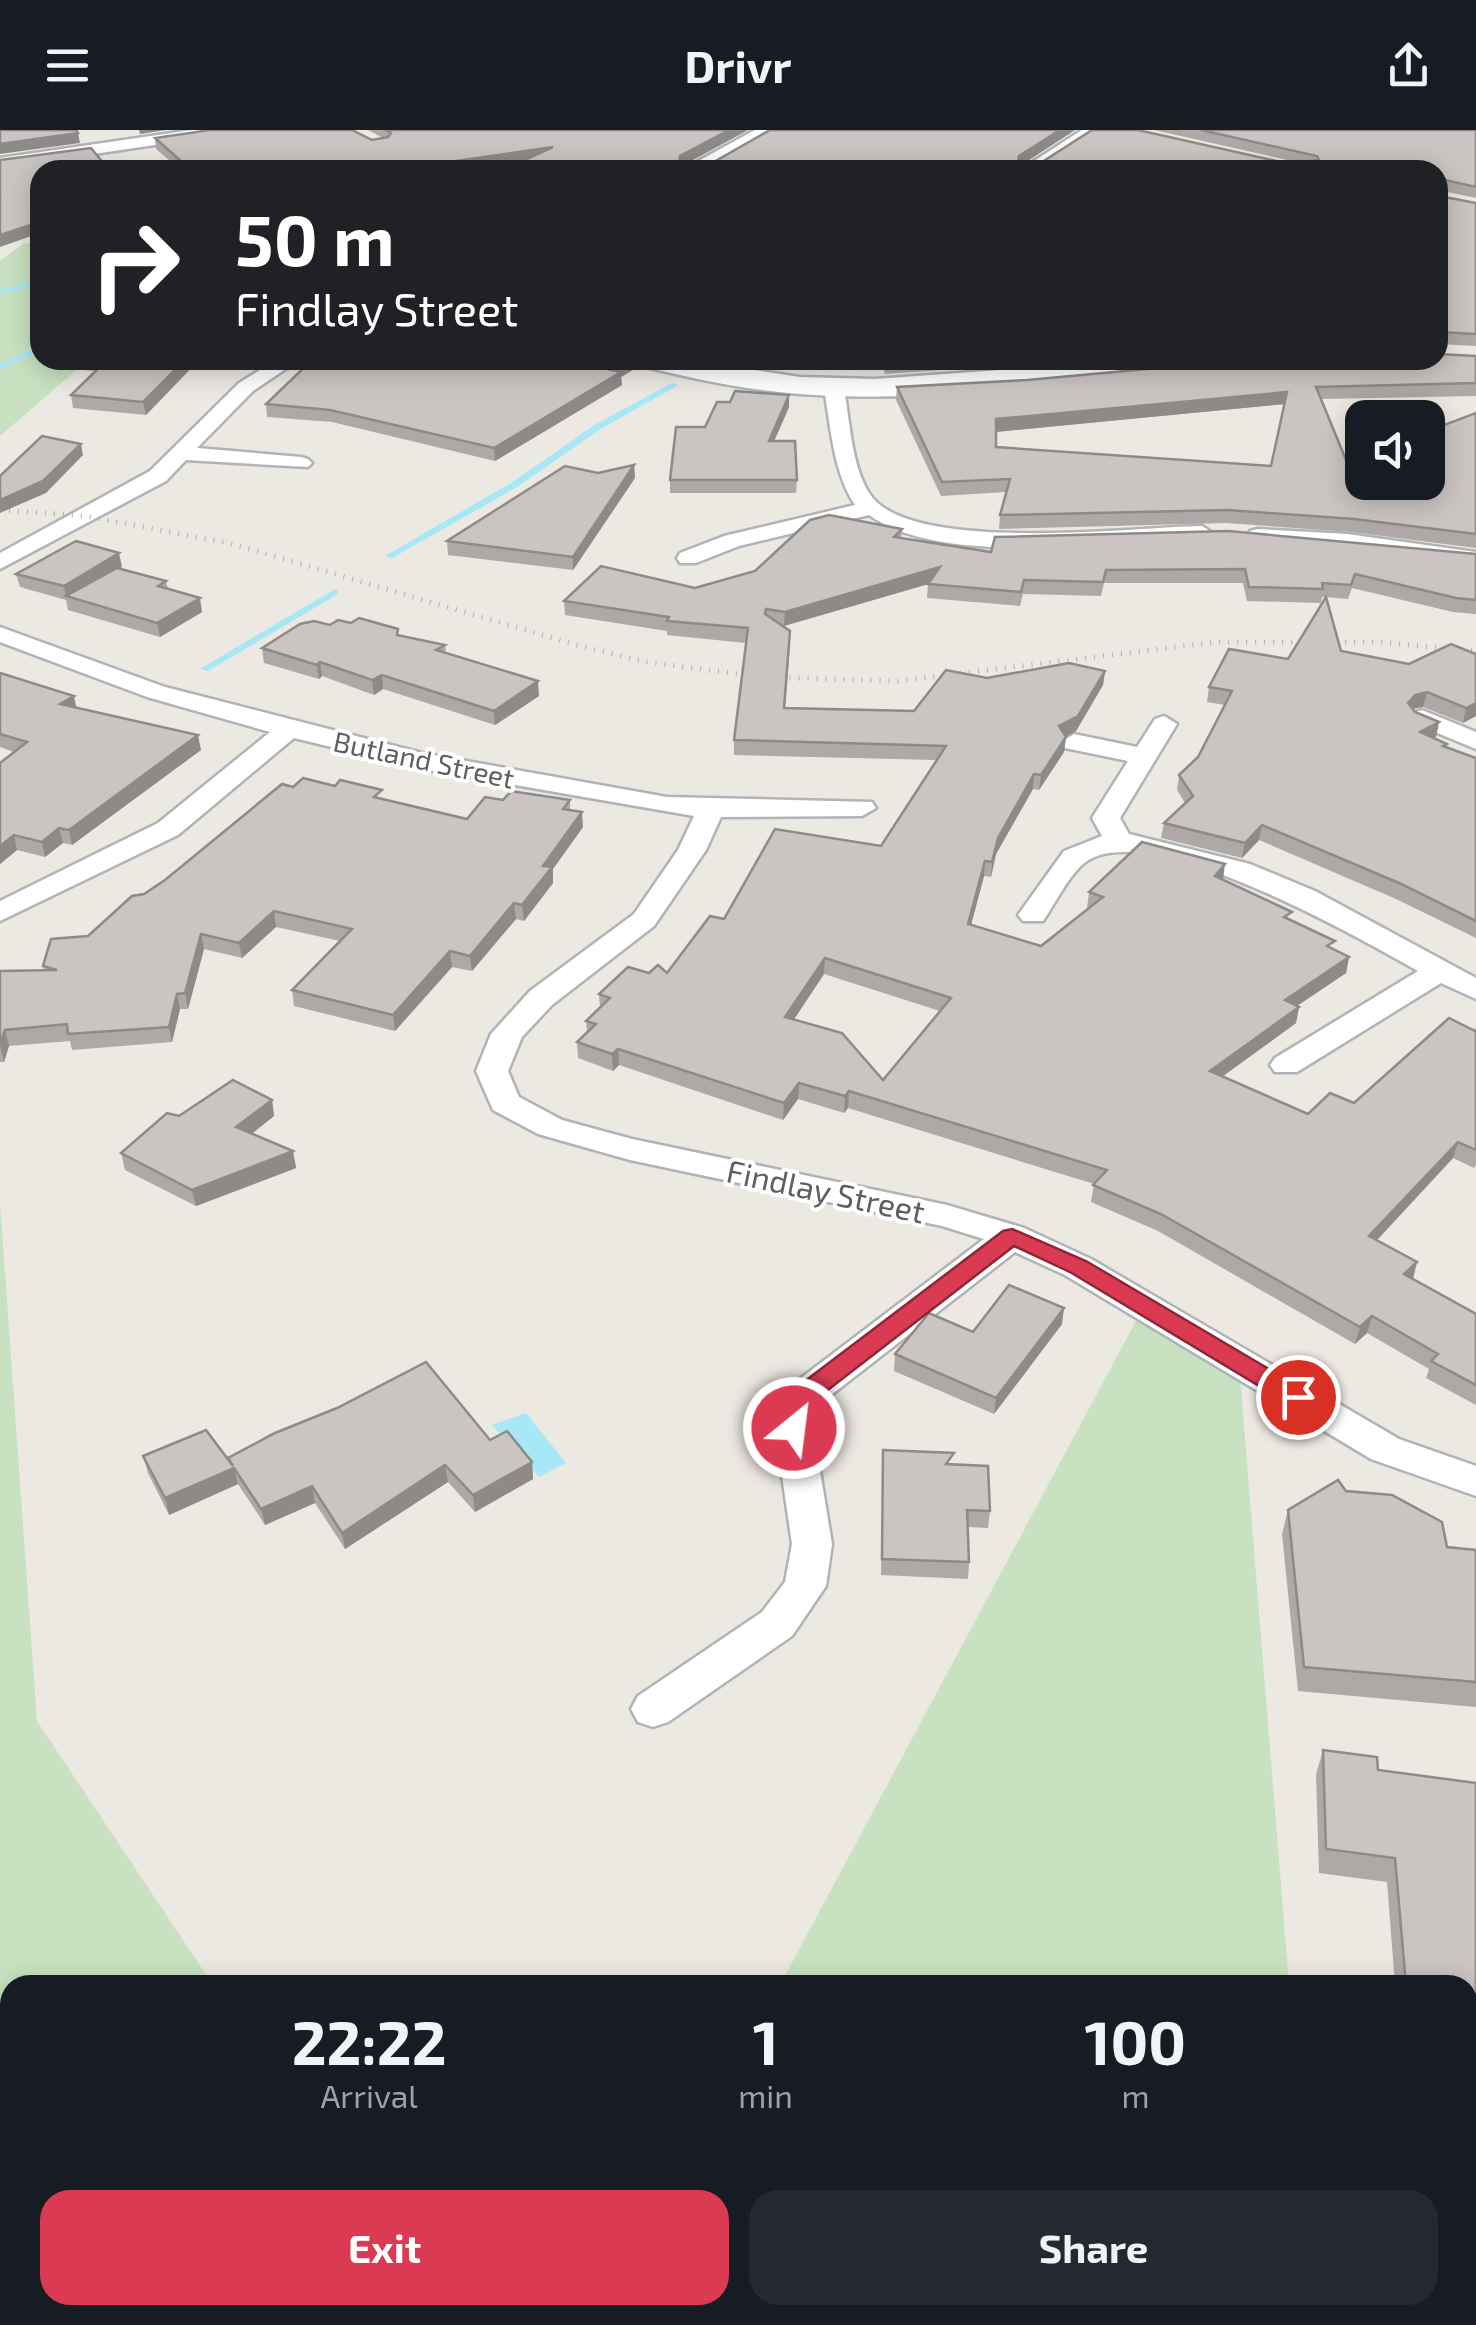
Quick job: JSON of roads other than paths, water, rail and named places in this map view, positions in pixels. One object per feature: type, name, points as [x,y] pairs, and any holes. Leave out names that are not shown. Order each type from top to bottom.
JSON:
[{"type":"street","points":[[42,160],[113,155],[222,130]]},
{"type":"street","points":[[713,160],[772,130]]},
{"type":"street","points":[[1044,160],[1093,130]]},
{"type":"street","points":[[0,163],[30,161]]},
{"type":"street","points":[[0,562],[144,485],[183,453],[246,387],[273,370]]},
{"type":"street","points":[[695,370],[742,381],[834,389],[884,389],[1124,370]]},
{"type":"street","points":[[834,389],[857,490],[872,508],[921,529],[994,541],[1146,533],[1231,534],[1348,541],[1476,559]]},
{"type":"street","points":[[183,453],[301,462]]},
{"type":"street","points":[[688,558],[732,541],[872,508]]},
{"type":"street","name":"Butland Street","points":[[0,634],[156,692],[289,729],[550,786],[711,809],[862,808]]},
{"type":"street","points":[[1422,718],[1476,741]]},
{"type":"street","points":[[1118,840],[1106,818],[1164,724]]},
{"type":"street","points":[[0,912],[168,830],[289,729]]},
{"type":"street","points":[[1074,742],[1144,756]]},
{"type":"street","name":"Findlay Street","points":[[711,809],[692,850],[644,920],[541,998],[507,1034],[492,1071],[505,1103],[550,1127],[630,1149],[947,1216],[1012,1236],[1078,1267],[1385,1449],[1476,1481]]},
{"type":"street","points":[[1033,915],[1074,857],[1118,840],[1240,870],[1305,897],[1476,990]]},
{"type":"street","points":[[1286,1065],[1439,971]]},
{"type":"street","points":[[653,1709],[777,1624],[805,1586],[812,1544],[794,1428],[810,1390],[1012,1236]]},
{"type":"water","points":[[526,1413],[566,1463],[539,1477],[492,1425]]},
{"type":"waterway","points":[[521,160],[531,155]]},
{"type":"waterway","points":[[0,292],[30,284]]},
{"type":"waterway","points":[[0,367],[30,353]]},
{"type":"waterway","points":[[389,556],[514,485],[599,426],[675,385]]},
{"type":"waterway","points":[[205,669],[335,592]]},
{"type":"railway","points":[[0,510],[86,516],[233,544],[580,646],[647,662],[761,677],[898,681],[1217,642],[1378,642],[1476,651]]}]
